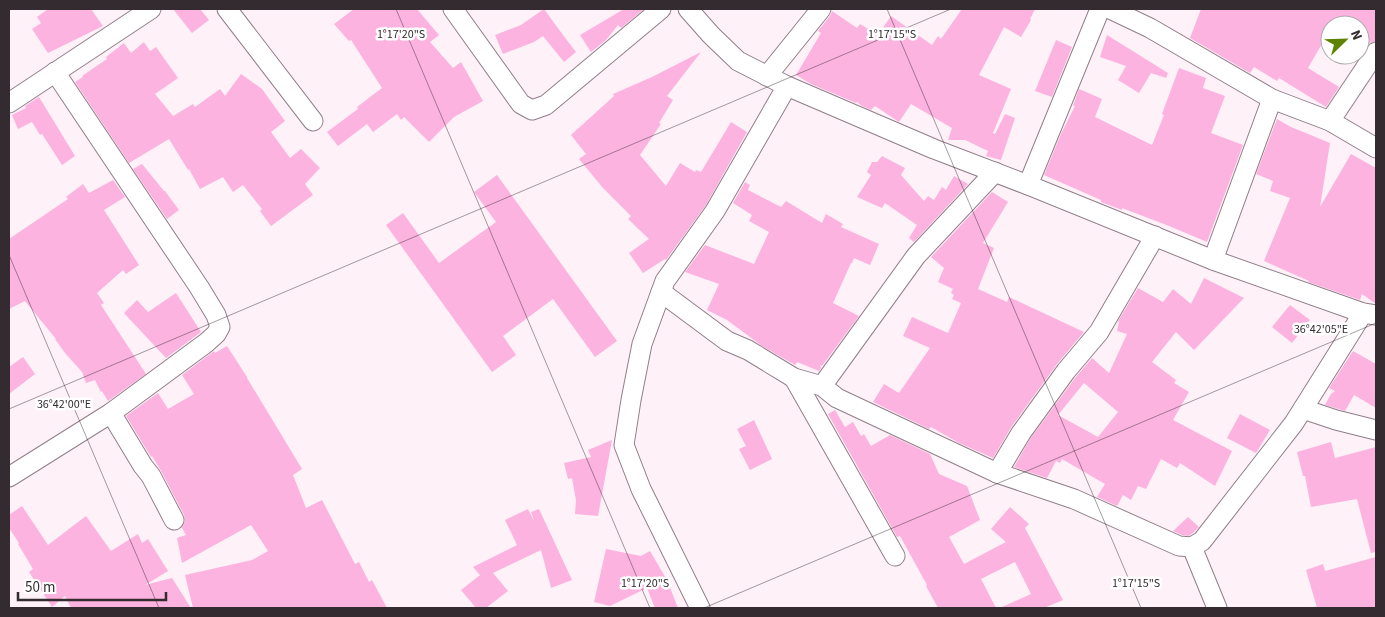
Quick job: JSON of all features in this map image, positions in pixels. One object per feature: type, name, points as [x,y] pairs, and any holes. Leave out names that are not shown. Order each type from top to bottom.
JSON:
[{"type":"street","points":[[9,103],[151,9]]},
{"type":"street","points":[[227,9],[313,121]]},
{"type":"street","points":[[453,9],[521,104],[532,110],[546,105],[660,9]]},
{"type":"street","points":[[661,292],[727,341],[748,350],[794,378],[822,386],[837,398],[997,473],[1074,499],[1178,546],[1192,547],[1202,541],[1294,423],[1370,314],[1213,260],[934,149],[786,86],[738,61],[688,9]]},
{"type":"street","points":[[767,76],[821,9]]},
{"type":"street","points":[[1028,185],[1100,9]]},
{"type":"street","points":[[1110,9],[1150,28],[1272,99],[1330,121],[1376,148]]},
{"type":"street","points":[[1330,121],[1376,52]]},
{"type":"street","points":[[9,477],[111,413],[206,343],[216,334],[220,327],[216,315],[199,287],[56,72]]},
{"type":"street","points":[[700,608],[641,489],[624,445],[630,400],[642,344],[666,281],[715,211],[786,86]]},
{"type":"street","points":[[1213,260],[1272,99]]},
{"type":"street","points":[[822,386],[916,256],[995,172]]},
{"type":"street","points":[[997,473],[1021,434],[1060,379],[1099,332],[1155,236]]},
{"type":"street","points":[[794,378],[894,556]]},
{"type":"street","points":[[1303,409],[1376,430]]},
{"type":"street","points":[[111,413],[151,476],[174,520]]},
{"type":"street","points":[[1192,547],[1217,608]]},
{"type":"building","points":[[48,9],[91,9],[103,26],[48,53],[32,29],[41,23],[37,17]]},
{"type":"building","points":[[173,9],[200,9],[209,20],[192,33]]},
{"type":"building","points":[[354,9],[417,9],[439,35],[430,42],[453,68],[461,62],[483,101],[454,117],[429,142],[404,117],[401,120],[397,114],[373,132],[367,124],[338,146],[327,132],[382,88],[351,40],[349,41],[334,24]]},
{"type":"building","points":[[544,9],[576,52],[564,62],[543,36],[534,42],[503,54],[495,35],[521,25]]},
{"type":"building","points":[[624,9],[644,9],[621,28],[618,25],[606,40],[591,52],[580,35]]},
{"type":"building","points":[[962,9],[1035,9],[1021,37],[1004,27],[979,75],[1011,89],[993,133],[995,134],[1005,114],[1015,118],[1001,160],[986,156],[988,151],[965,140],[948,140],[952,128],[911,104],[899,122],[875,106],[871,110],[857,102],[811,84],[796,75],[821,33],[818,31],[832,11],[857,28],[860,24],[878,35],[891,16],[932,45],[938,36],[941,39]]},
{"type":"building","points":[[1201,9],[1376,9],[1376,41],[1370,43],[1370,15],[1320,15],[1320,47],[1308,68],[1339,87],[1326,107],[1279,78],[1277,81],[1254,67],[1250,73],[1190,38]]},
{"type":"building","points":[[1107,35],[1168,73],[1166,78],[1151,73],[1139,93],[1118,80],[1126,66],[1100,57]]},
{"type":"building","points":[[1056,40],[1072,47],[1052,97],[1035,91]]},
{"type":"building","points":[[144,42],[150,51],[156,47],[178,78],[155,94],[173,116],[193,104],[195,107],[220,89],[225,96],[241,74],[262,89],[285,121],[271,132],[290,158],[301,149],[320,168],[305,184],[313,195],[271,226],[260,211],[262,209],[243,185],[233,192],[223,177],[200,189],[169,139],[129,163],[75,82],[107,59],[106,57],[124,43],[131,53]]},
{"type":"building","points":[[701,52],[667,96],[673,100],[659,123],[661,124],[640,155],[666,186],[680,163],[695,172],[696,170],[701,172],[731,122],[747,132],[706,205],[666,260],[643,273],[629,253],[649,239],[628,219],[631,216],[603,188],[579,159],[586,154],[571,135],[614,96],[613,94]]},
{"type":"building","points":[[1179,68],[1206,78],[1203,88],[1225,96],[1211,133],[1243,145],[1207,242],[1122,208],[1122,210],[1101,202],[1101,200],[1044,175],[1075,106],[1073,106],[1079,89],[1102,99],[1095,117],[1152,145]]},
{"type":"building","points":[[39,97],[75,156],[62,165],[32,122],[18,129],[12,115],[26,108],[25,106]]},
{"type":"building","points":[[1277,119],[1291,127],[1330,143],[1320,207],[1351,154],[1376,168],[1376,304],[1362,294],[1360,300],[1308,282],[1264,261],[1290,198],[1270,191],[1273,181],[1256,174]]},
{"type":"building","points":[[882,156],[905,168],[901,175],[924,201],[928,196],[934,200],[942,187],[946,190],[954,176],[968,184],[914,242],[909,238],[917,225],[885,203],[882,208],[857,197],[871,175],[867,172],[872,162],[877,162]]},
{"type":"building","points":[[142,164],[179,210],[167,219],[133,169]]},
{"type":"building","points":[[497,175],[617,341],[595,357],[553,299],[503,336],[516,355],[492,372],[386,225],[403,213],[439,263],[496,222],[474,192]]},
{"type":"building","points":[[113,180],[125,197],[104,210],[139,265],[126,274],[123,270],[97,293],[104,303],[101,305],[146,374],[108,401],[95,380],[86,383],[82,372],[25,301],[9,309],[9,239],[68,199],[66,197],[83,184],[89,193]]},
{"type":"building","points":[[745,182],[750,185],[748,190],[781,207],[786,201],[822,223],[826,214],[843,224],[841,227],[879,244],[870,265],[854,258],[851,263],[833,303],[859,316],[822,366],[820,365],[819,371],[797,362],[795,365],[762,346],[727,320],[707,310],[719,284],[685,272],[705,245],[754,264],[769,232],[749,221],[752,215],[733,203]]},
{"type":"building","points":[[992,192],[1008,202],[983,243],[994,248],[978,289],[1007,302],[1009,297],[1084,332],[1057,364],[1012,426],[993,458],[959,443],[931,427],[929,429],[873,402],[884,384],[899,393],[930,348],[903,336],[912,317],[948,333],[961,303],[952,299],[954,295],[951,293],[953,289],[938,282],[944,268],[931,257]]},
{"type":"building","points":[[1204,278],[1244,298],[1194,350],[1176,332],[1152,362],[1176,380],[1174,383],[1189,392],[1173,420],[1232,451],[1215,486],[1180,463],[1177,468],[1161,459],[1146,489],[1138,486],[1131,500],[1123,495],[1117,506],[1097,497],[1105,484],[1062,459],[1060,463],[1056,461],[1047,478],[1014,467],[1030,439],[1092,358],[1109,373],[1127,334],[1117,331],[1118,321],[1138,288],[1163,302],[1173,289],[1191,304]],"holes":[[[1084,383],[1118,412],[1098,437],[1058,415]]]},
{"type":"building","points":[[176,293],[201,332],[166,358],[124,313],[137,300],[148,312]]},
{"type":"building","points":[[1290,305],[1310,320],[1292,343],[1272,327]]},
{"type":"building","points":[[227,346],[302,469],[293,475],[306,508],[322,500],[355,564],[359,562],[369,582],[372,580],[387,608],[193,608],[185,575],[252,560],[268,551],[251,525],[182,563],[177,538],[186,535],[182,528],[185,521],[184,515],[161,471],[126,416],[158,393],[168,409],[194,394],[182,375],[214,351],[215,353]]},
{"type":"building","points":[[1353,351],[1376,364],[1376,408],[1354,395],[1345,411],[1325,405],[1331,394],[1335,391],[1329,388]]},
{"type":"building","points":[[23,357],[35,374],[9,394],[9,367]]},
{"type":"building","points":[[835,410],[845,427],[853,422],[861,436],[864,434],[871,446],[890,435],[930,454],[939,474],[967,486],[980,520],[949,537],[964,564],[1006,542],[991,529],[1010,507],[1029,524],[1025,528],[1063,600],[1044,608],[1000,608],[1031,594],[1015,562],[981,579],[996,608],[938,608],[900,536],[897,537],[828,414]]},
{"type":"building","points":[[1240,414],[1270,430],[1256,453],[1227,438]]},
{"type":"building","points":[[754,420],[772,459],[750,470],[739,449],[746,446],[737,429]]},
{"type":"building","points":[[612,440],[598,516],[575,514],[576,500],[572,478],[568,479],[564,463],[591,457],[588,450]]},
{"type":"building","points":[[1331,442],[1335,458],[1376,447],[1376,552],[1371,553],[1357,499],[1311,507],[1305,476],[1303,476],[1297,452]]},
{"type":"building","points":[[22,506],[48,545],[86,516],[111,551],[138,534],[142,543],[148,539],[168,571],[145,585],[172,578],[191,608],[71,608],[65,596],[52,607],[29,572],[33,569],[9,528],[9,515]]},
{"type":"building","points":[[528,509],[534,521],[531,512],[539,509],[572,580],[551,588],[541,550],[493,573],[508,591],[486,608],[476,608],[461,590],[480,575],[473,567],[517,545],[505,520]]},
{"type":"building","points":[[1188,517],[1199,527],[1194,532],[1189,536],[1173,531]]},
{"type":"building","points":[[606,549],[641,556],[650,551],[667,580],[678,608],[655,608],[647,588],[610,606],[594,602]]},
{"type":"building","points":[[1376,557],[1376,608],[1317,608],[1306,570],[1323,564],[1325,571]]}]
